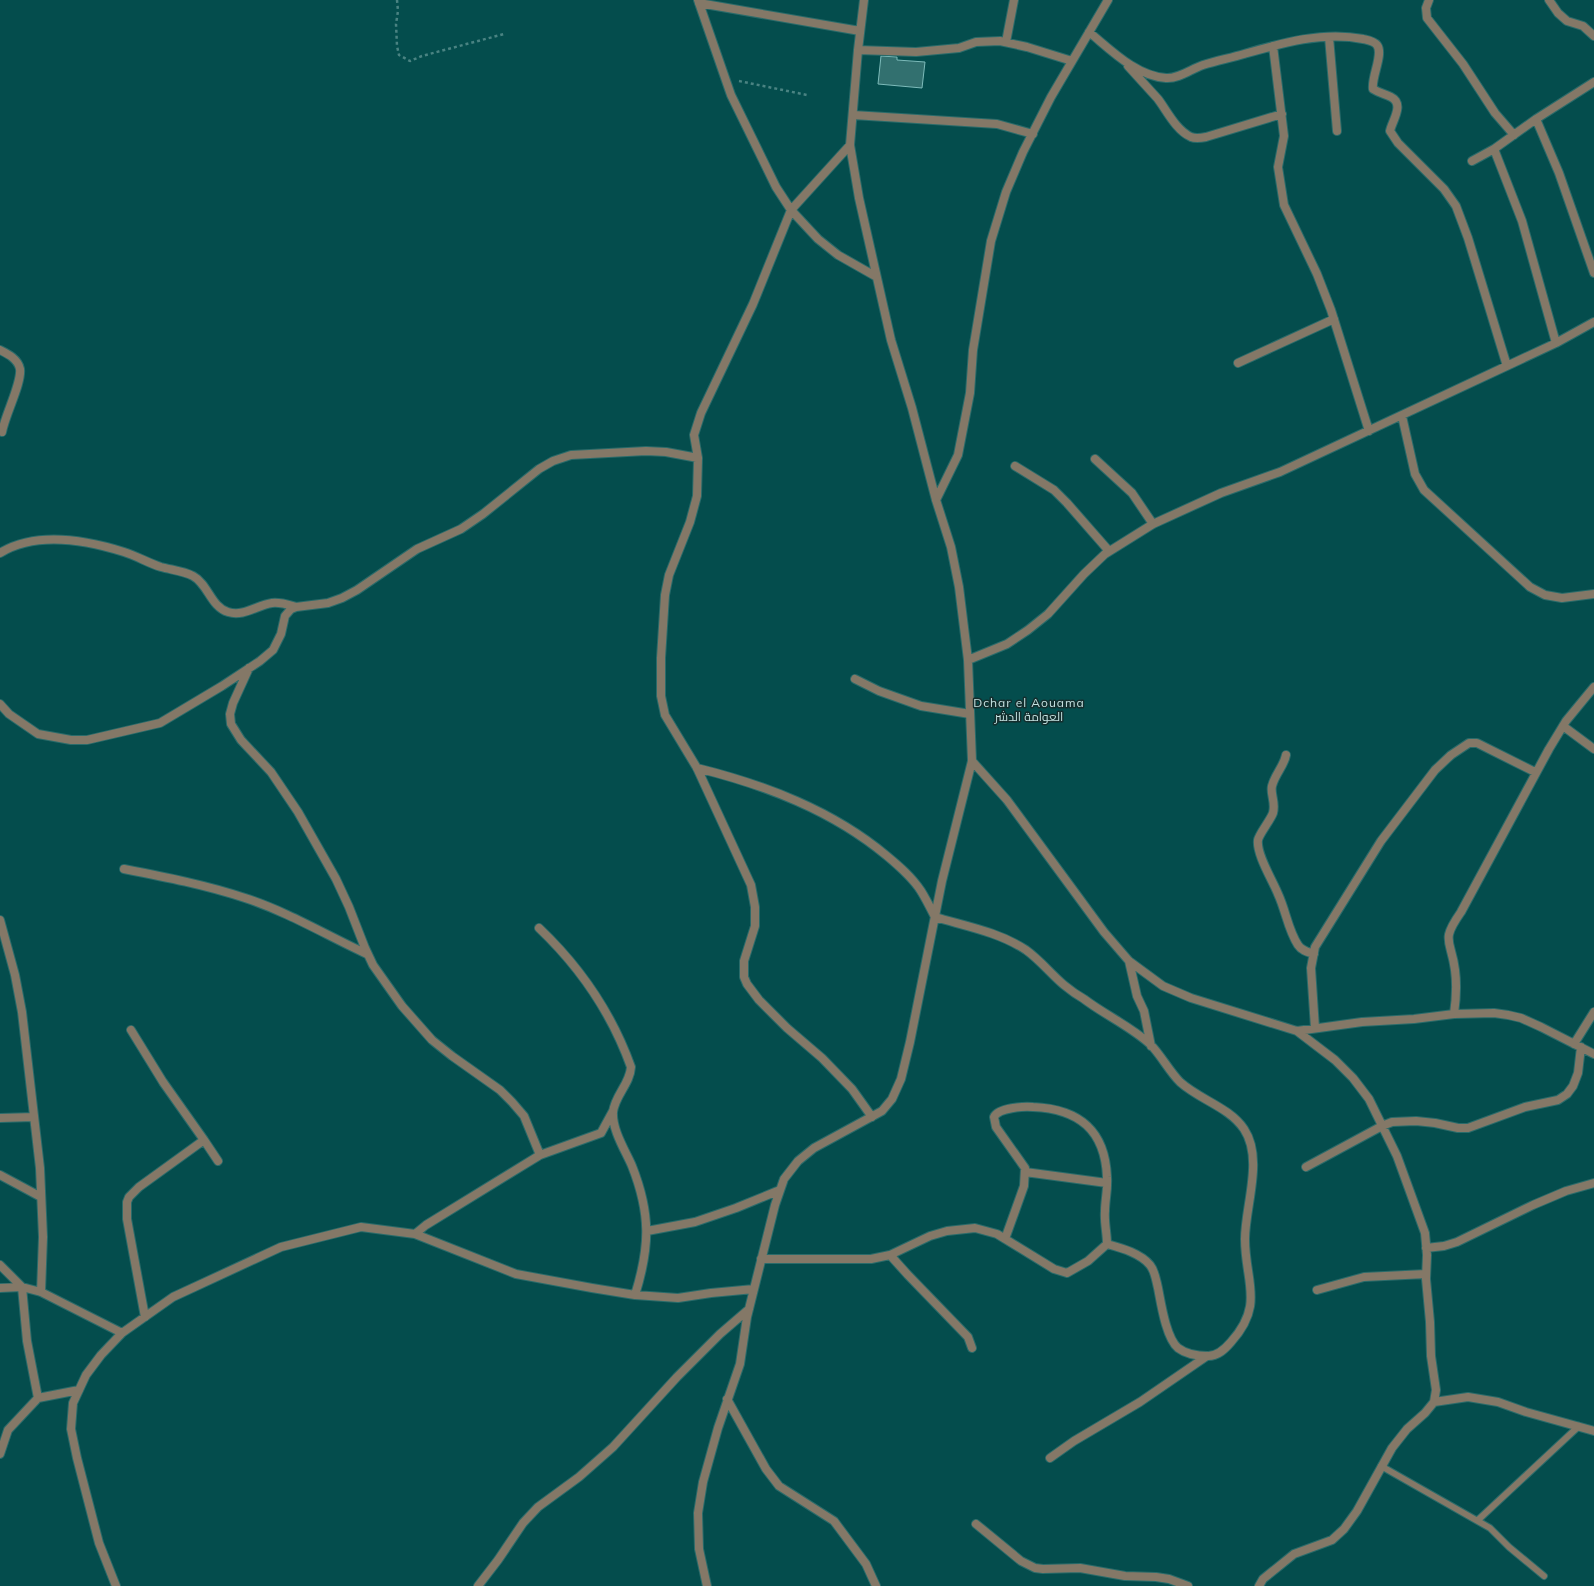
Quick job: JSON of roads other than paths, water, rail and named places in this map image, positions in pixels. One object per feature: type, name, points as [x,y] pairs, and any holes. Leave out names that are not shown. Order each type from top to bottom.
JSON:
[{"type":"street","points":[[707,1586],[700,1549],[698,1513],[703,1482],[727,1399],[740,1364],[749,1309],[775,1205],[784,1179],[798,1161],[814,1148],[872,1117],[882,1110],[892,1099],[901,1079],[936,917],[942,881],[972,761],[968,660],[959,587],[951,547],[936,500],[912,408],[890,340],[859,198],[850,145],[864,0]]},
{"type":"street","points":[[1006,42],[1014,0]]},
{"type":"street","points":[[936,500],[958,455],[970,393],[974,342],[991,241],[1006,192],[1051,97],[1108,0]]},
{"type":"street","points":[[1429,0],[1426,13],[1431,25],[1463,64],[1495,113],[1514,135]]},
{"type":"street","points":[[1549,0],[1558,13],[1567,21],[1584,26],[1594,36]]},
{"type":"street","points":[[860,31],[699,1],[731,95],[776,187],[791,210],[818,239],[838,255],[875,276]]},
{"type":"street","points":[[1089,32],[1123,60],[1140,70],[1167,78],[1178,76],[1202,66],[1273,46],[1328,37],[1350,37],[1368,40],[1376,44],[1379,50],[1373,89],[1393,98],[1398,106],[1390,131],[1398,143],[1444,189],[1456,206],[1468,238],[1507,366]]},
{"type":"street","points":[[1328,37],[1337,131]]},
{"type":"street","points":[[858,50],[916,52],[959,48],[976,42],[1006,42],[1028,47],[1072,61]]},
{"type":"street","points":[[1273,46],[1284,136],[1278,167],[1284,205],[1317,274],[1334,319],[1369,431]]},
{"type":"street","points":[[1123,60],[1158,100],[1173,121],[1191,137],[1206,137],[1282,114]]},
{"type":"street","points":[[1472,161],[1494,149],[1536,119],[1594,82]]},
{"type":"street","points":[[853,115],[997,124],[1033,134]]},
{"type":"street","points":[[1536,119],[1559,173],[1594,273]]},
{"type":"street","points":[[850,145],[791,210],[754,304],[701,413],[694,435],[698,458],[697,496],[690,522],[669,575],[665,595],[661,696],[665,715],[697,768],[751,885],[755,907],[755,926],[744,961],[744,977],[747,984],[759,1000],[782,1023],[822,1058],[852,1089],[872,1117]]},
{"type":"street","points":[[1494,149],[1522,221],[1556,343]]},
{"type":"street","points":[[1238,363],[1334,319]]},
{"type":"street","points":[[968,660],[1007,644],[1028,630],[1048,614],[1084,574],[1109,551],[1153,524],[1221,494],[1280,472],[1556,343],[1594,322]]},
{"type":"street","points":[[0,350],[10,354],[17,361],[20,369],[20,378],[2,432]]},
{"type":"street","points":[[1402,416],[1415,474],[1424,490],[1452,518],[1535,590],[1545,595],[1562,598],[1594,594]]},
{"type":"street","points":[[0,704],[9,714],[38,734],[71,740],[87,740],[160,723],[222,686],[260,661],[273,650],[281,634],[286,616],[291,609],[328,603],[357,590],[417,549],[461,529],[483,514],[540,469],[553,461],[571,455],[646,451],[666,452],[698,458]]},
{"type":"street","points":[[1095,459],[1132,493],[1153,524]]},
{"type":"street","points":[[1015,466],[1054,490],[1109,551]]},
{"type":"street","points":[[0,553],[23,544],[42,540],[82,542],[124,552],[160,567],[193,576],[200,580],[218,606],[228,612],[242,613],[273,603],[296,607]]},
{"type":"street","points":[[250,667],[233,703],[230,714],[230,724],[240,740],[271,772],[298,812],[336,879],[349,907],[367,954],[385,984],[417,1024],[432,1040],[500,1090],[512,1102],[524,1116],[540,1155]]},
{"type":"street","points":[[855,679],[880,691],[921,706],[970,714]]},
{"type":"street","points":[[1454,1014],[1456,980],[1453,962],[1448,946],[1449,931],[1461,912],[1535,772],[1563,726],[1594,687]]},
{"type":"street","points":[[1563,726],[1594,749]]},
{"type":"street","points":[[1315,1028],[1311,968],[1315,947],[1381,841],[1435,770],[1451,755],[1468,743],[1477,743],[1535,772]]},
{"type":"street","points":[[1286,755],[1285,762],[1275,776],[1272,788],[1275,805],[1272,814],[1258,839],[1258,848],[1279,895],[1290,931],[1299,947],[1305,952],[1314,954]]},
{"type":"street","points":[[972,761],[1007,800],[1104,932],[1129,961],[1163,986],[1191,998],[1297,1031],[1335,1060],[1353,1078],[1369,1099],[1397,1156],[1425,1233],[1432,1374],[1436,1390],[1434,1402],[1425,1413],[1407,1429],[1381,1466],[1357,1511],[1344,1529],[1332,1540],[1294,1554],[1263,1579],[1259,1586]]},
{"type":"street","points":[[697,768],[732,777],[800,801],[842,823],[871,842],[902,869],[920,890],[936,917],[1008,940],[1026,950],[1064,985],[1086,1001],[1133,1030],[1151,1046],[1180,1082],[1227,1112],[1238,1122],[1249,1140],[1252,1154],[1252,1183],[1245,1241],[1251,1290],[1248,1316],[1243,1327],[1226,1348],[1213,1356],[1207,1356],[1182,1350],[1176,1347],[1167,1324],[1156,1276],[1150,1266],[1134,1254],[1107,1244]]},
{"type":"street","points":[[124,869],[187,882],[246,898],[300,920],[367,954]]},
{"type":"street","points":[[0,920],[15,975],[22,1012],[34,1117],[43,1237],[41,1292]]},
{"type":"street","points":[[415,1234],[426,1225],[540,1155],[602,1133],[631,1075],[631,1067],[627,1055],[609,1016],[576,969],[557,946],[539,928]]},
{"type":"street","points":[[1129,961],[1137,996],[1144,1011],[1151,1046]]},
{"type":"street","points":[[1306,1167],[1392,1122],[1416,1121],[1458,1128],[1468,1128],[1524,1107],[1558,1100],[1567,1094],[1573,1086],[1578,1073],[1577,1046],[1594,1012]]},
{"type":"street","points":[[1297,1031],[1362,1022],[1414,1019],[1454,1014],[1494,1013],[1521,1018],[1594,1054]]},
{"type":"street","points":[[131,1030],[162,1082],[218,1161]]},
{"type":"street","points":[[1005,1239],[1024,1186],[1025,1168],[996,1127],[994,1118],[995,1115],[1010,1109],[1029,1107],[1046,1108],[1075,1117],[1086,1124],[1096,1135],[1103,1149],[1107,1183],[1104,1212],[1107,1244]]},
{"type":"street","points":[[613,1111],[615,1126],[638,1185],[646,1220],[647,1232],[644,1265],[635,1295]]},
{"type":"street","points":[[0,1118],[34,1117]]},
{"type":"street","points":[[145,1316],[127,1219],[127,1202],[129,1197],[139,1187],[204,1140]]},
{"type":"street","points":[[1025,1172],[1107,1183]]},
{"type":"street","points":[[0,1175],[41,1197]]},
{"type":"street","points":[[1426,1248],[1444,1246],[1457,1242],[1533,1205],[1566,1191],[1594,1183]]},
{"type":"street","points":[[647,1232],[695,1222],[736,1208],[780,1190]]},
{"type":"street","points":[[116,1586],[99,1543],[77,1458],[71,1429],[73,1403],[86,1375],[98,1359],[122,1333],[173,1297],[281,1247],[361,1227],[415,1234],[516,1274],[635,1295],[678,1298],[754,1289]]},
{"type":"street","points":[[761,1259],[871,1259],[890,1255],[930,1236],[966,1228],[975,1228],[1005,1239],[1054,1269],[1067,1273],[1088,1261],[1107,1244]]},
{"type":"street","points":[[890,1255],[968,1337],[972,1348]]},
{"type":"street","points":[[0,1265],[22,1287],[27,1341],[38,1398]]},
{"type":"street","points":[[1317,1290],[1364,1276],[1426,1274]]},
{"type":"street","points":[[0,1288],[22,1287],[41,1292],[122,1333]]},
{"type":"street","points":[[478,1586],[523,1523],[538,1507],[579,1477],[613,1447],[676,1377],[720,1334],[749,1309]]},
{"type":"street","points":[[1050,1458],[1074,1441],[1140,1402],[1207,1356]]},
{"type":"street","points":[[0,1454],[8,1430],[38,1398],[79,1390]]},
{"type":"street","points":[[1434,1402],[1468,1397],[1498,1402],[1526,1412],[1594,1431]]},
{"type":"street","points":[[727,1399],[766,1469],[779,1486],[834,1521],[866,1564],[876,1586]]},
{"type":"street","points":[[976,1524],[1021,1561],[1036,1568],[1080,1568],[1125,1576],[1169,1579],[1188,1586]]},
{"type":"lane","points":[[1478,1520],[1579,1426]]},
{"type":"lane","points":[[1381,1466],[1490,1528],[1509,1547],[1544,1576]]},
{"type":"district","name":"Dchar el Aouama العوامة الدشر","points":[[1029,709]]}]
